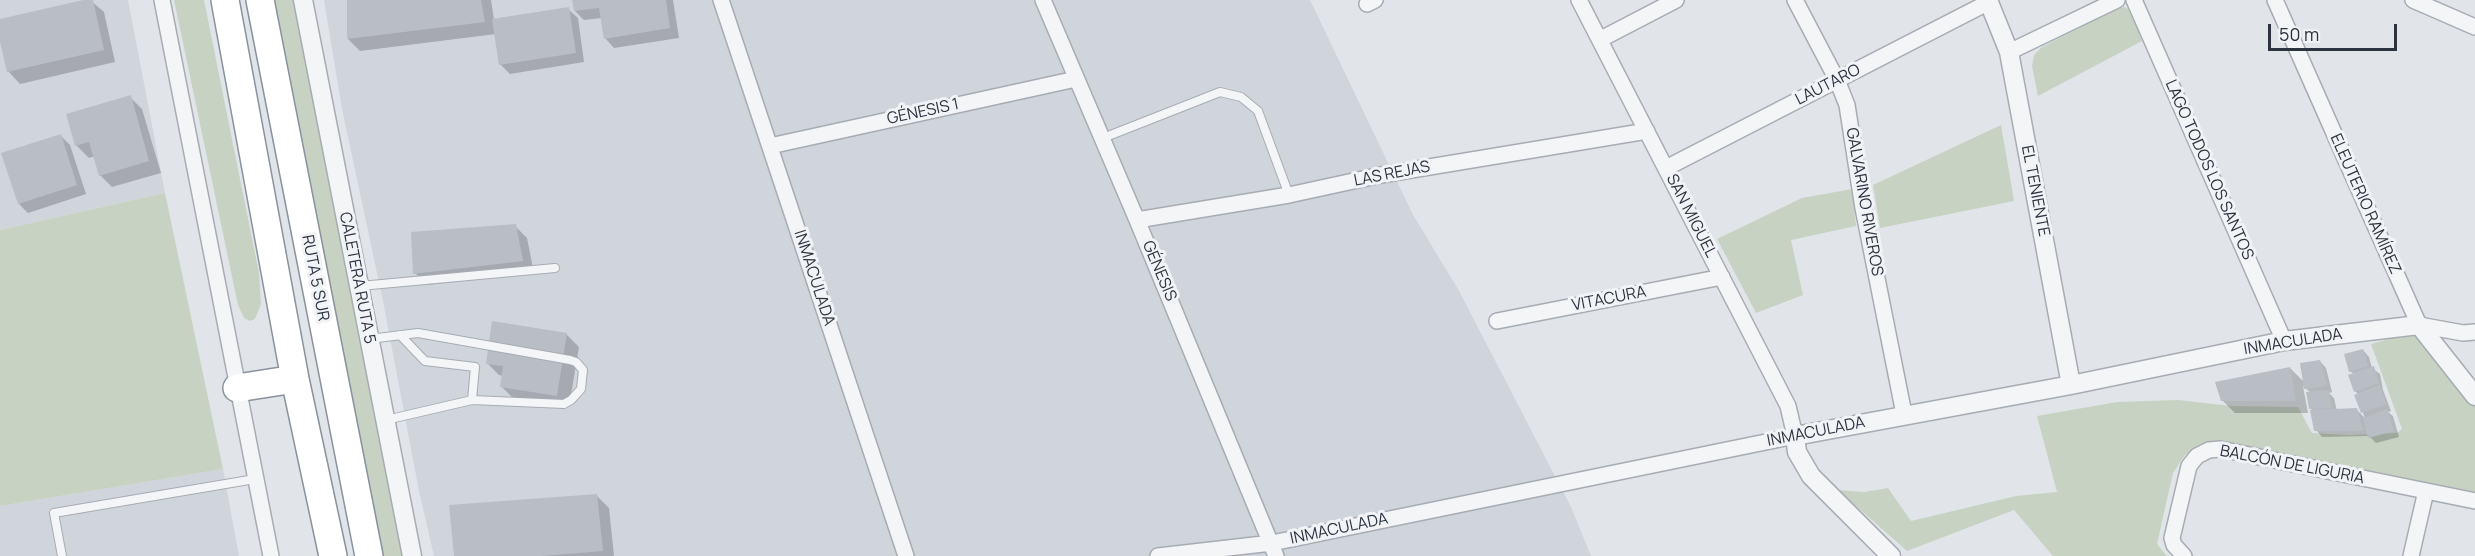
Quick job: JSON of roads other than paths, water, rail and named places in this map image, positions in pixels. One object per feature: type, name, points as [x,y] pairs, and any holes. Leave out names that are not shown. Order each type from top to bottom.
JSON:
[{"type":"highway","points":[[225,0],[295,379],[333,556]]},
{"type":"highway","name":"RUTA 5 SUR","points":[[262,0],[269,46],[369,556]]},
{"type":"highway","points":[[237,388],[295,379]]},
{"type":"street","points":[[162,0],[271,556]]},
{"type":"street","name":"CALETERA RUTA 5","points":[[303,0],[412,556]]},
{"type":"street","name":"INMACULADA","points":[[721,0],[906,556]]},
{"type":"street","name":"GÉNESIS","points":[[1043,0],[1274,549]]},
{"type":"street","name":"SAN MIGUEL","points":[[1579,0],[1788,406],[1795,436]]},
{"type":"street","points":[[1601,39],[1676,0]]},
{"type":"street","name":"GALVARINO RIVEROS","points":[[1795,0],[1837,80],[1847,105],[1863,208],[1904,414]]},
{"type":"street","points":[[2009,52],[2116,0]]},
{"type":"street","name":"LAGO TODOS LOS SANTOS","points":[[2134,0],[2284,341]]},
{"type":"street","name":"ELEUTERIO RAMÍREZ","points":[[2275,0],[2419,325],[2475,396]]},
{"type":"street","points":[[2413,0],[2475,27]]},
{"type":"street","name":"LAUTARO","points":[[1666,168],[1988,1]]},
{"type":"street","name":"EL TENIENTE","points":[[1988,1],[2009,52],[2071,385]]},
{"type":"street","name":"GÉNESIS 1","points":[[770,146],[1076,79]]},
{"type":"street","name":"LAS REJAS","points":[[1137,220],[1289,195],[1381,175],[1647,130]]},
{"type":"street","name":"VITACURA","points":[[1497,321],[1722,277]]},
{"type":"street","name":"INMACULADA","points":[[1158,556],[1274,549],[1795,436],[1904,414],[2071,385],[2284,341],[2419,325],[2463,333],[2475,332]]},
{"type":"street","points":[[1795,436],[1797,452],[1811,476],[1891,556]]},
{"type":"street","name":"BALCÓN DE LIGURIA","points":[[2184,556],[2174,545],[2172,538],[2189,466],[2197,456],[2208,450],[2220,449],[2426,491]]},
{"type":"street","points":[[2410,556],[2426,491],[2475,501]]},
{"type":"lane","points":[[1103,138],[1220,92],[1241,97],[1258,111],[1289,195]]},
{"type":"lane","points":[[358,286],[555,268]]},
{"type":"lane","points":[[369,339],[418,333],[570,360],[576,362],[583,370],[580,389],[571,400],[564,404],[472,400],[386,420]]},
{"type":"lane","points":[[400,335],[425,361],[475,367],[472,400]]},
{"type":"lane","points":[[62,556],[54,513],[255,479]]}]
